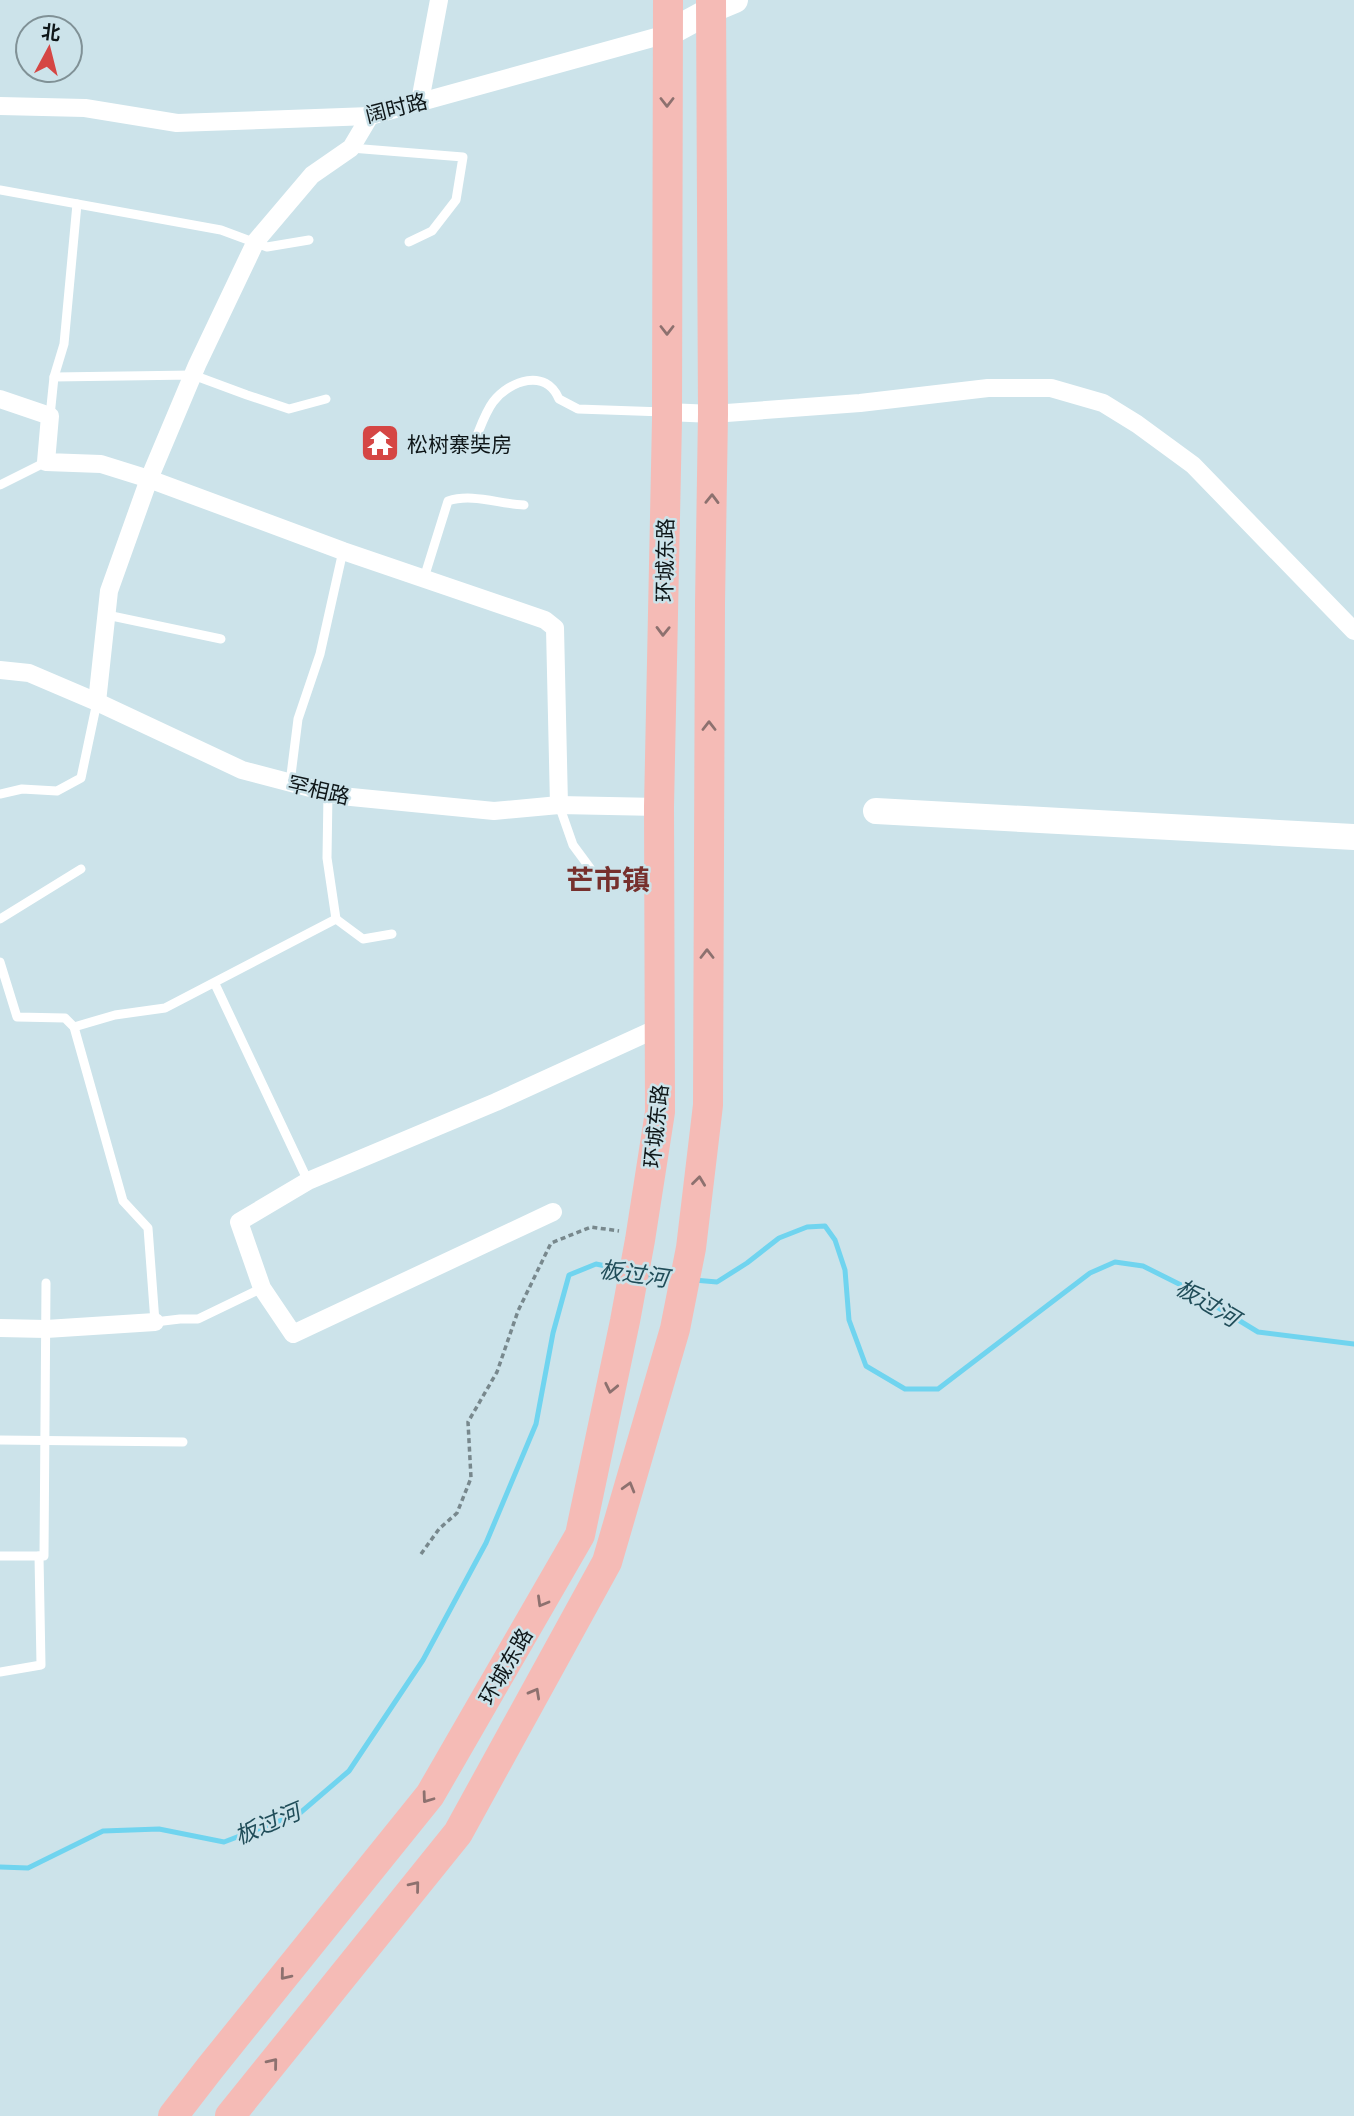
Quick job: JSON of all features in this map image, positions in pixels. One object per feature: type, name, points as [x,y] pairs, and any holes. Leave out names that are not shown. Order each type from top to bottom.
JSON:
[{"type":"main road","name":"环城东路","points":[[173,2116],[430,1795],[580,1535],[641,1237],[660,1112],[659,807],[667,412],[668,0]]},
{"type":"main road","name":"环城东路","points":[[230,2116],[458,1833],[607,1562],[675,1329],[691,1248],[708,1105],[710,647],[719,3]]},
{"type":"street","points":[[420,102],[439,0]]},
{"type":"street","name":"阔时路","points":[[0,106],[85,108],[177,122],[370,116],[667,34],[719,3]]},
{"type":"street","points":[[97,702],[110,591],[149,479],[193,375],[256,242],[312,175],[351,148],[370,116]]},
{"type":"street","points":[[667,412],[713,414],[860,403],[988,388],[1051,387],[1103,403],[1193,465],[1354,631]]},
{"type":"street","points":[[0,399],[50,416],[46,462],[101,464],[149,479],[343,551],[545,620],[555,628],[559,805]]},
{"type":"street","name":"罕相路","points":[[0,670],[29,673],[242,770],[341,796],[494,810],[559,805],[659,807]]},
{"type":"street","points":[[876,811],[1354,836]]},
{"type":"street","points":[[553,1212],[293,1334],[262,1288],[239,1222],[308,1181],[496,1102],[660,1027]]},
{"type":"street","points":[[0,1328],[46,1329],[155,1322]]},
{"type":"lane","points":[[351,148],[463,157],[456,200],[432,230],[409,242]]},
{"type":"lane","points":[[0,190],[221,230],[267,247],[309,240]]},
{"type":"lane","points":[[50,416],[54,377],[64,344],[77,204]]},
{"type":"lane","points":[[54,377],[193,375],[289,409],[326,399]]},
{"type":"lane","points":[[472,447],[491,404],[506,387],[533,380],[549,384],[559,399],[578,409],[667,412]]},
{"type":"lane","points":[[0,485],[46,462]]},
{"type":"lane","points":[[424,578],[448,501],[461,497],[524,505]]},
{"type":"lane","points":[[290,783],[298,719],[320,654],[343,551]]},
{"type":"lane","points":[[107,615],[221,639]]},
{"type":"lane","points":[[0,794],[22,789],[57,791],[80,778],[97,702]]},
{"type":"lane","points":[[328,793],[327,858],[336,919],[363,939],[392,934]]},
{"type":"lane","points":[[559,805],[573,845],[590,868]]},
{"type":"lane","points":[[0,919],[80,869]]},
{"type":"lane","points":[[74,1027],[115,1015],[165,1008],[336,919]]},
{"type":"lane","points":[[0,962],[17,1017],[65,1018],[74,1027],[123,1201],[148,1227],[155,1322],[198,1320],[262,1288]]},
{"type":"lane","points":[[215,984],[308,1181]]},
{"type":"lane","points":[[0,1556],[44,1556],[46,1283]]},
{"type":"lane","points":[[0,1440],[183,1442]]},
{"type":"lane","points":[[0,1672],[41,1665],[39,1556]]},
{"type":"path","points":[[421,1554],[439,1529],[457,1513],[471,1478],[468,1422],[497,1372],[518,1311],[551,1243],[591,1227],[641,1237]]},
{"type":"waterway","name":"板过河","points":[[694,1280],[717,1282],[779,1238],[807,1227],[825,1226],[835,1240],[845,1270],[849,1320],[866,1366],[905,1389],[938,1389],[1090,1273],[1115,1262],[1143,1266],[1181,1285],[1258,1332],[1354,1344]]},
{"type":"waterway","name":"板过河","points":[[0,1867],[28,1868],[103,1831],[159,1829],[224,1842],[300,1813],[349,1771],[423,1660],[486,1543],[536,1424],[553,1333],[569,1275],[596,1264],[625,1270]]},
{"type":"waterway","name":"板过河","points":[[642,1274],[677,1279]]},
{"type":"place","name":"松树寨奘房","points":[[380,443]]},
{"type":"district","name":"芒市镇","points":[[608,879]]}]
